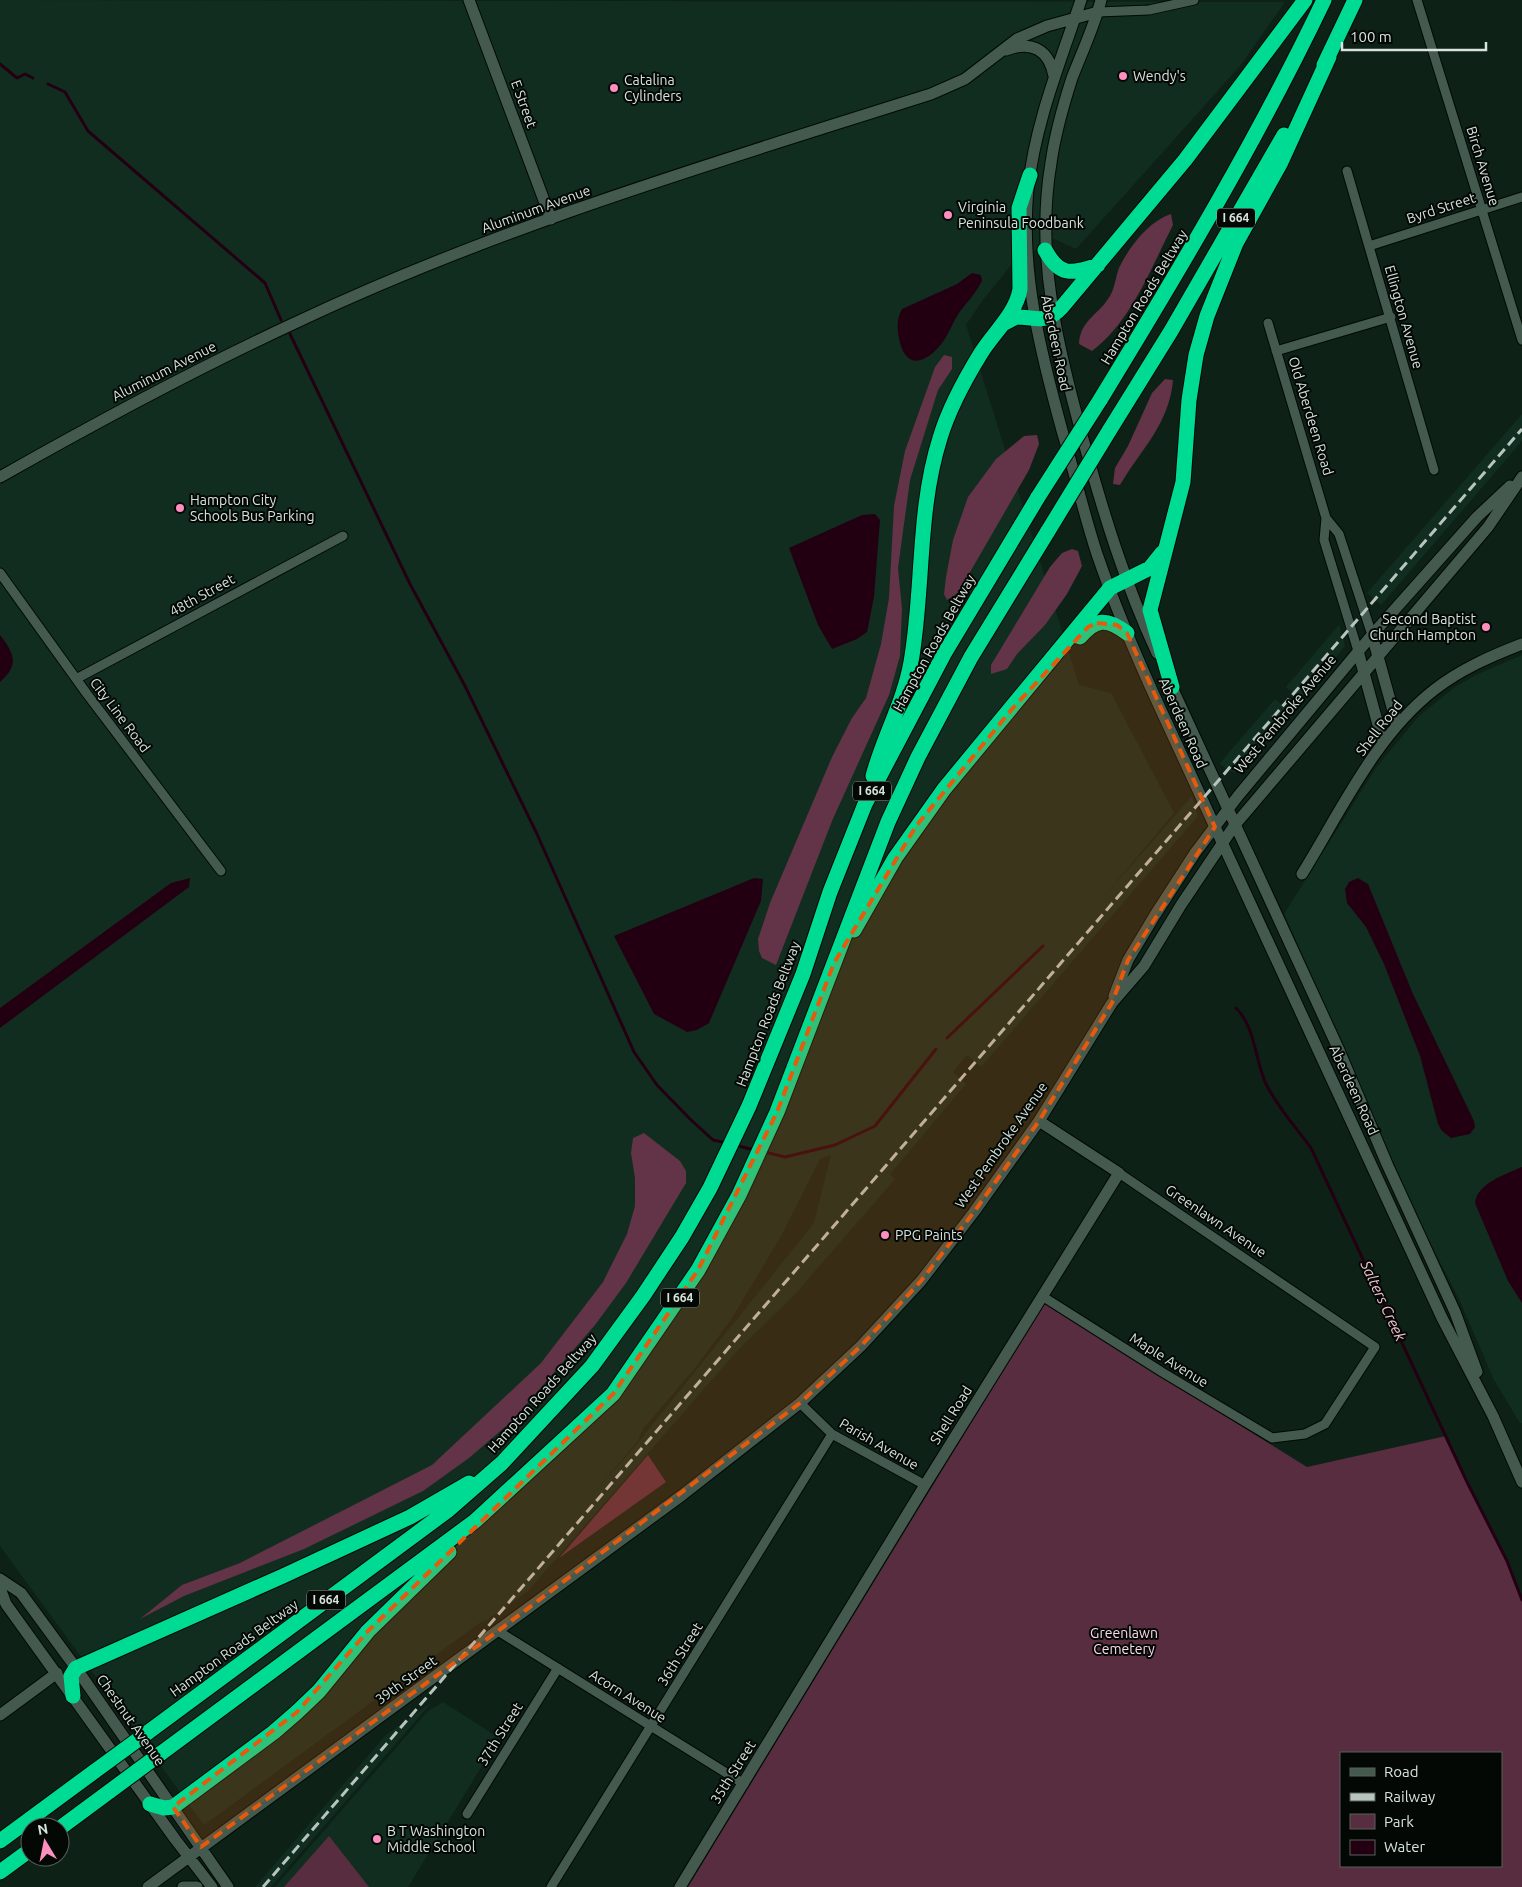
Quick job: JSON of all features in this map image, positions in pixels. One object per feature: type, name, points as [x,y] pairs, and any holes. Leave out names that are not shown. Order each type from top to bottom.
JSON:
[{"type":"highway","points":[[1001,326],[1016,317],[1035,320],[1053,317],[1185,160],[1305,0]]},
{"type":"highway","name":"Hampton Roads Beltway","points":[[0,1841],[447,1511],[502,1463],[592,1366],[643,1296],[682,1237],[710,1188],[749,1106],[803,974],[830,892],[866,804],[944,654],[1038,497],[1186,261],[1271,108],[1324,0]]},
{"type":"highway","name":"I 664","points":[[70,1821],[431,1555],[505,1496],[613,1394],[698,1270],[739,1195],[778,1112],[888,822],[918,758],[971,657],[1176,322],[1329,57],[1354,0]]},
{"type":"highway","points":[[1172,687],[1163,650],[1150,615],[1183,482],[1189,400],[1196,355],[1207,316],[1236,243],[1281,162],[1329,57]]},
{"type":"highway","points":[[866,804],[878,757],[899,705],[911,664],[916,629],[923,519],[930,475],[940,436],[960,391],[982,352],[1012,310],[1020,293],[1019,208],[1030,175]]},
{"type":"highway","points":[[1046,250],[1052,263],[1065,271],[1081,270],[1098,265]]},
{"type":"highway","points":[[834,963],[895,858],[944,789],[1110,588],[1152,566],[1166,548]]},
{"type":"highway","points":[[1012,709],[1053,669],[1092,624],[1110,622],[1127,632]]},
{"type":"highway","points":[[73,1696],[71,1676],[76,1668],[410,1517],[502,1463]]},
{"type":"highway","points":[[150,1804],[164,1808],[173,1806],[274,1732],[318,1691],[379,1620],[505,1496]]},
{"type":"highway","points":[[0,1872],[20,1857]]},
{"type":"main road","name":"E Street","points":[[469,0],[551,219]]},
{"type":"main road","name":"Aberdeen Road","points":[[1081,0],[1041,117],[1030,175],[1027,207],[1027,258],[1035,320],[1051,397],[1090,529],[1127,632],[1222,843],[1442,1318],[1492,1416],[1522,1482]]},
{"type":"main road","name":"Aberdeen Road","points":[[1101,0],[1073,77],[1058,128],[1046,199],[1046,250],[1053,317],[1094,482],[1126,580],[1234,826],[1338,1048],[1387,1164],[1455,1312],[1492,1416]]},
{"type":"main road","name":"Aluminum Avenue","points":[[0,477],[126,406],[298,321],[434,264],[551,219],[718,161],[931,94],[965,79],[1017,39],[1032,32],[1098,12]]},
{"type":"main road","points":[[1000,52],[1018,47],[1034,48],[1050,61],[1054,76]]},
{"type":"main road","name":"West Pembroke Avenue","points":[[1112,1002],[1128,960],[1195,853],[1227,810],[1372,635],[1477,517],[1522,476]]},
{"type":"main road","name":"West Pembroke Avenue","points":[[680,1496],[800,1403],[861,1346],[921,1281],[1039,1122],[1112,1002],[1144,966],[1234,826],[1488,527],[1522,476]]},
{"type":"main road","name":"Old Aberdeen Road","points":[[1372,635],[1397,725]]},
{"type":"main road","name":"Shell Road","points":[[1302,874],[1383,743],[1397,725],[1434,690],[1451,678],[1476,664],[1522,644]]},
{"type":"main road","name":"Old Aberdeen Road","points":[[1358,651],[1383,743]]},
{"type":"main road","name":"Greenlawn Avenue","points":[[1039,1122],[1119,1173]]},
{"type":"main road","name":"Shell Road","points":[[812,1673],[925,1486],[1119,1173]]},
{"type":"main road","name":"39th Street","points":[[148,1887],[680,1496]]},
{"type":"main road","name":"Chestnut Avenue","points":[[0,1579],[21,1593],[76,1668],[228,1887]]},
{"type":"main road","points":[[0,1588],[6,1604],[212,1887]]},
{"type":"main road","points":[[0,1715],[57,1673]]},
{"type":"main road","name":"35th Street","points":[[680,1887],[812,1673]]},
{"type":"main road","points":[[182,1887],[197,1887]]},
{"type":"street","points":[[1098,12],[1149,10],[1194,0]]},
{"type":"street","name":"Birch Avenue","points":[[1417,0],[1522,340]]},
{"type":"street","name":"Ellington Avenue","points":[[1347,171],[1434,470]]},
{"type":"street","name":"Byrd Street","points":[[1369,246],[1522,197]]},
{"type":"street","points":[[1276,351],[1390,317]]},
{"type":"street","name":"Old Aberdeen Road","points":[[1268,323],[1326,518],[1324,540],[1358,651]]},
{"type":"street","name":"Old Aberdeen Road","points":[[1326,518],[1339,534],[1372,635]]},
{"type":"street","name":"48th Street","points":[[76,679],[343,536]]},
{"type":"street","name":"City Line Road","points":[[0,573],[76,679],[221,871]]},
{"type":"street","name":"Greenlawn Avenue","points":[[1119,1173],[1375,1347],[1325,1424],[1313,1431],[1286,1438]]},
{"type":"street","name":"Maple Avenue","points":[[1042,1296],[1260,1432],[1272,1438],[1286,1438]]},
{"type":"street","name":"Parish Avenue","points":[[800,1403],[832,1434],[925,1486]]},
{"type":"street","name":"36th Street","points":[[551,1887],[832,1434]]},
{"type":"street","name":"Acorn Avenue","points":[[498,1631],[744,1784]]},
{"type":"street","name":"37th Street","points":[[467,1814],[558,1668]]},
{"type":"highlighted area","points":[[1097,623],[1117,625],[1127,633],[1215,827],[1128,960],[1112,1003],[1039,1121],[974,1212],[921,1281],[861,1346],[800,1403],[498,1631],[201,1847],[173,1807],[297,1712],[368,1631],[613,1394],[698,1270],[777,1112],[834,963],[916,826],[1012,709],[1088,627]]},
{"type":"shaded area","points":[[0,0],[1285,2],[1240,66],[1076,249],[1054,239],[1012,264],[982,301],[966,325],[1079,685],[1111,693],[1174,813],[1101,900],[1192,796],[1198,816],[981,1067],[967,1055],[953,1072],[966,1084],[890,1174],[895,1179],[796,1293],[737,1351],[528,1591],[480,1625],[485,1619],[204,1825],[0,1546]],"holes":[[[831,1155],[814,1223],[637,1444],[591,1496],[638,1441],[643,1429],[695,1368],[732,1318],[781,1236],[820,1159]]]},
{"type":"shaded area","points":[[1171,214],[1173,225],[1129,310],[1106,339],[1092,351],[1079,344],[1083,328],[1111,294],[1119,268],[1128,252],[1140,236],[1155,222]]},
{"type":"shaded area","points":[[944,355],[952,357],[952,369],[938,390],[910,480],[898,568],[902,609],[900,656],[889,695],[832,821],[776,965],[762,958],[758,939],[770,903],[832,757],[852,718],[866,698],[881,644],[889,598],[894,506],[905,451],[935,367]]},
{"type":"shaded area","points":[[1165,379],[1173,380],[1166,410],[1160,424],[1120,485],[1113,484],[1115,468],[1128,446],[1152,393]]},
{"type":"shaded area","points":[[1522,414],[1522,441],[1381,605],[1367,593]]},
{"type":"shaded area","points":[[1037,435],[1039,444],[1029,470],[958,593],[947,600],[944,594],[953,540],[968,497],[996,459],[1024,436]]},
{"type":"shaded area","points":[[1072,549],[1078,551],[1082,566],[1067,594],[1045,625],[1017,654],[1007,669],[991,674],[991,665],[1050,567],[1062,553]]},
{"type":"shaded area","points":[[1339,625],[1345,646],[1300,699],[1286,687]]},
{"type":"shaded area","points":[[1522,655],[1522,1423],[1520,1423],[1494,1380],[1460,1301],[1422,1227],[1284,914],[1376,768],[1419,716],[1455,687],[1476,675]]},
{"type":"shaded area","points":[[1275,699],[1289,711],[1235,773],[1219,764]]},
{"type":"shaded area","points":[[644,1133],[680,1161],[686,1171],[686,1183],[626,1283],[595,1325],[512,1421],[469,1458],[423,1491],[304,1549],[184,1596],[140,1619],[182,1585],[240,1563],[432,1465],[541,1363],[603,1282],[627,1234],[635,1206],[635,1178],[631,1153],[633,1138]]},
{"type":"shaded area","points":[[432,1702],[271,1887],[255,1887],[386,1735]]},
{"type":"shaded area","name":"B T Washington Middle School","points":[[443,1702],[499,1738],[408,1887],[275,1887],[428,1711]]},
{"type":"green space","name":"Greenlawn Cemetery","points":[[1044,1303],[1307,1467],[1446,1436],[1507,1561],[1522,1600],[1522,1887],[688,1887]]},
{"type":"green space","points":[[648,1455],[666,1482],[559,1558]]},
{"type":"green space","points":[[329,1836],[369,1887],[284,1887]]},
{"type":"water","points":[[972,273],[981,275],[982,281],[957,316],[941,344],[922,360],[909,359],[904,353],[898,334],[898,321],[902,309],[957,284]]},
{"type":"water","points":[[875,514],[880,520],[874,597],[867,632],[857,639],[832,649],[818,625],[789,548],[862,515]]},
{"type":"water","points":[[0,635],[9,648],[13,659],[10,670],[0,682]]},
{"type":"water","points":[[190,878],[189,887],[0,1028],[0,1008],[171,883]]},
{"type":"water","points":[[754,878],[763,879],[761,901],[709,1023],[697,1030],[687,1032],[654,1014],[614,936]]},
{"type":"water","points":[[1358,878],[1368,884],[1413,994],[1474,1121],[1475,1127],[1470,1134],[1451,1138],[1442,1131],[1438,1124],[1420,1056],[1384,964],[1366,927],[1347,903],[1345,889],[1349,882]]},
{"type":"water","points":[[1522,1167],[1522,1303],[1508,1281],[1475,1203],[1481,1190],[1493,1180]]},
{"type":"waterway","points":[[0,64],[17,78],[25,74],[33,78]]},
{"type":"waterway","points":[[48,84],[65,92],[88,131],[265,283],[281,320]]},
{"type":"waterway","points":[[290,334],[410,584],[465,686],[537,834],[634,1052],[657,1085],[690,1119],[713,1140],[727,1143]]},
{"type":"waterway","points":[[947,1038],[1043,946]]},
{"type":"waterway","name":"Salters Creek","points":[[1236,1008],[1242,1015],[1251,1034],[1266,1084],[1281,1109],[1311,1148],[1468,1484],[1507,1561],[1522,1600]]},
{"type":"waterway","points":[[765,1152],[785,1157],[835,1145],[875,1126],[936,1049]]},
{"type":"waterway","points":[[735,1145],[754,1150]]},
{"type":"railway","points":[[263,1887],[1522,429]]},
{"type":"place","name":"Wendy's","points":[[1123,76]]},
{"type":"place","name":"Catalina Cylinders","points":[[614,88]]},
{"type":"place","name":"Virginia Peninsula Foodbank","points":[[948,215]]},
{"type":"place","name":"Hampton City Schools Bus Parking","points":[[180,508]]},
{"type":"place","name":"Second Baptist Church Hampton","points":[[1486,627]]},
{"type":"place","name":"PPG Paints","points":[[885,1235]]},
{"type":"place","name":"B T Washington Middle School","points":[[377,1839]]}]
